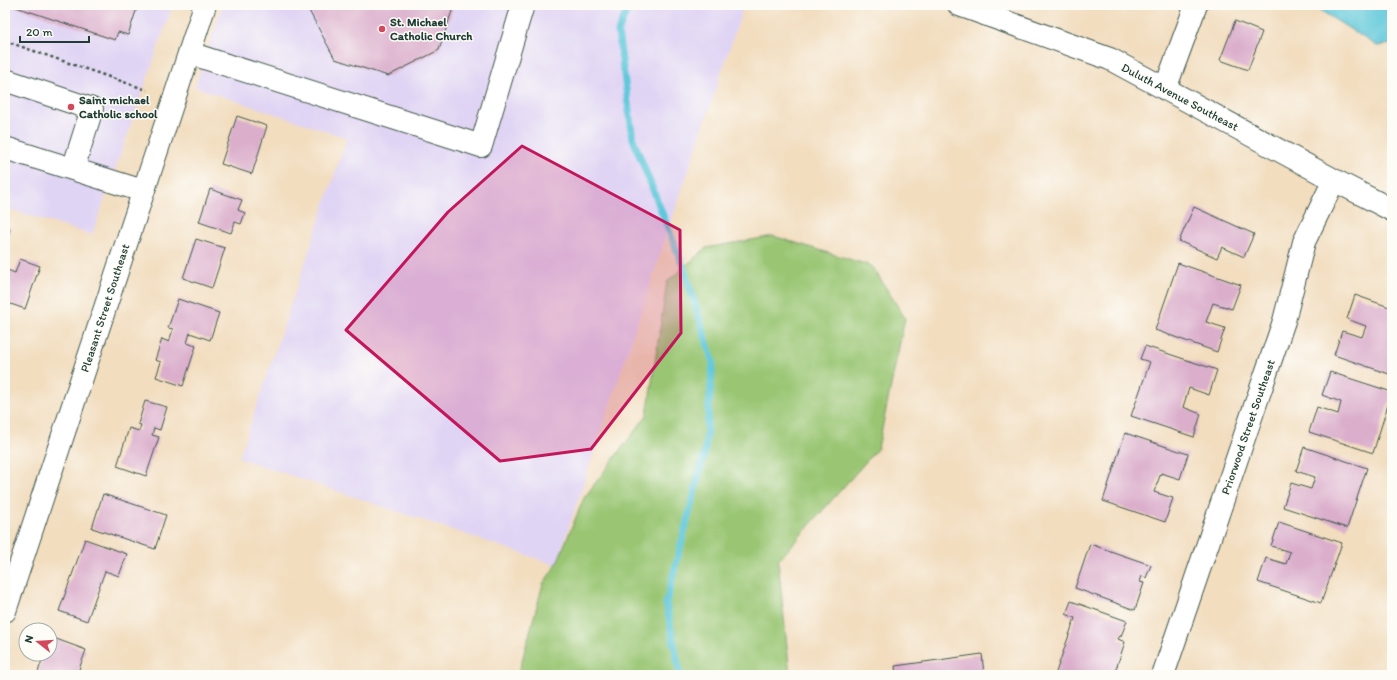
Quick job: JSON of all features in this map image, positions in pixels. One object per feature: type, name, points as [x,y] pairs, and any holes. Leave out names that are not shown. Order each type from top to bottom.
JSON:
[{"type":"street","name":"Pleasant Street Southeast","points":[[5,611],[205,5]]},
{"type":"street","points":[[189,52],[481,146],[523,5]]},
{"type":"street","name":"Duluth Avenue Southeast","points":[[959,5],[1110,59],[1392,210]]},
{"type":"street","points":[[1165,89],[1196,5]]},
{"type":"street","points":[[5,80],[92,108],[72,169]]},
{"type":"street","points":[[5,148],[143,191]]},
{"type":"street","name":"Priorwood Street Southeast","points":[[1163,675],[1284,321],[1304,242],[1334,180]]},
{"type":"path","points":[[5,41],[147,90]]},
{"type":"highlighted area","points":[[522,146],[680,230],[681,333],[591,449],[500,461],[346,330],[448,212]]},
{"type":"shaded area","name":"Saint michael Catholic school","points":[[5,5],[173,5],[92,235],[5,208]]},
{"type":"shaded area","points":[[223,5],[744,5],[556,565],[239,458],[347,138],[195,87]]},
{"type":"green space","points":[[773,236],[872,266],[905,318],[878,448],[778,561],[790,675],[518,675],[543,584],[556,565],[584,498],[647,415],[667,282],[706,248]]},
{"type":"water","points":[[1317,5],[1392,5],[1392,44],[1377,46],[1318,9]]},
{"type":"building","points":[[10,5],[138,5],[128,35],[118,32],[115,40]]},
{"type":"building","name":"St. Michael Catholic Church","points":[[307,5],[454,5],[439,50],[388,76],[335,59]]},
{"type":"building","points":[[1235,21],[1262,32],[1248,70],[1220,60]]},
{"type":"building","points":[[237,116],[267,126],[252,174],[221,164]]},
{"type":"building","points":[[210,189],[242,200],[238,210],[245,213],[241,224],[235,222],[231,233],[199,222]]},
{"type":"building","points":[[1194,207],[1254,234],[1244,257],[1222,247],[1217,258],[1179,241]]},
{"type":"building","points":[[5,227],[10,228],[6,244],[5,244]]},
{"type":"building","points":[[196,239],[225,248],[212,288],[183,278]]},
{"type":"building","points":[[20,259],[40,266],[25,309],[5,302],[5,269],[15,273]]},
{"type":"building","points":[[1178,263],[1241,285],[1232,309],[1213,303],[1206,322],[1225,328],[1217,352],[1155,330]]},
{"type":"building","points":[[1355,295],[1392,308],[1392,375],[1334,355],[1342,331],[1362,337],[1366,326],[1347,319]]},
{"type":"building","points":[[178,299],[219,313],[210,340],[190,333],[187,343],[196,346],[183,386],[156,377],[161,362],[155,360],[162,339],[169,342],[173,329],[168,328]]},
{"type":"building","points":[[1145,346],[1217,370],[1209,395],[1189,388],[1183,407],[1201,414],[1194,437],[1131,416],[1150,362],[1140,359]]},
{"type":"building","points":[[1330,372],[1392,392],[1373,453],[1309,432],[1317,407],[1338,414],[1341,402],[1322,395]]},
{"type":"building","points":[[145,401],[167,407],[160,430],[154,428],[152,435],[159,437],[146,476],[117,466],[129,428],[139,431],[141,425],[138,424]]},
{"type":"building","points":[[1125,433],[1188,454],[1180,479],[1161,473],[1154,492],[1173,498],[1165,522],[1103,501]]},
{"type":"building","points":[[1304,447],[1367,468],[1347,528],[1283,507],[1291,483],[1311,489],[1315,477],[1296,471]]},
{"type":"building","points":[[103,494],[166,515],[155,549],[92,528]]},
{"type":"building","points":[[1279,522],[1342,543],[1321,603],[1258,582],[1266,558],[1286,564],[1290,552],[1271,546]]},
{"type":"building","points":[[85,539],[127,554],[119,576],[105,571],[87,621],[59,611]]},
{"type":"building","points":[[1090,544],[1151,565],[1146,578],[1142,576],[1140,582],[1144,583],[1135,610],[1075,588]]},
{"type":"building","points":[[1071,601],[1127,621],[1121,636],[1118,639],[1125,642],[1114,675],[1055,675],[1075,618],[1066,614]]},
{"type":"building","points":[[58,640],[86,650],[77,675],[37,675],[41,662],[58,662]]},
{"type":"building","points":[[982,654],[984,675],[896,675],[895,666]]},
{"type":"waterway","points":[[629,5],[618,32],[633,139],[683,266],[713,362],[705,451],[666,603],[680,675]]},
{"type":"place","name":"St. Michael Catholic Church","points":[[382,29]]},
{"type":"place","name":"Saint michael Catholic school","points":[[71,107]]}]
